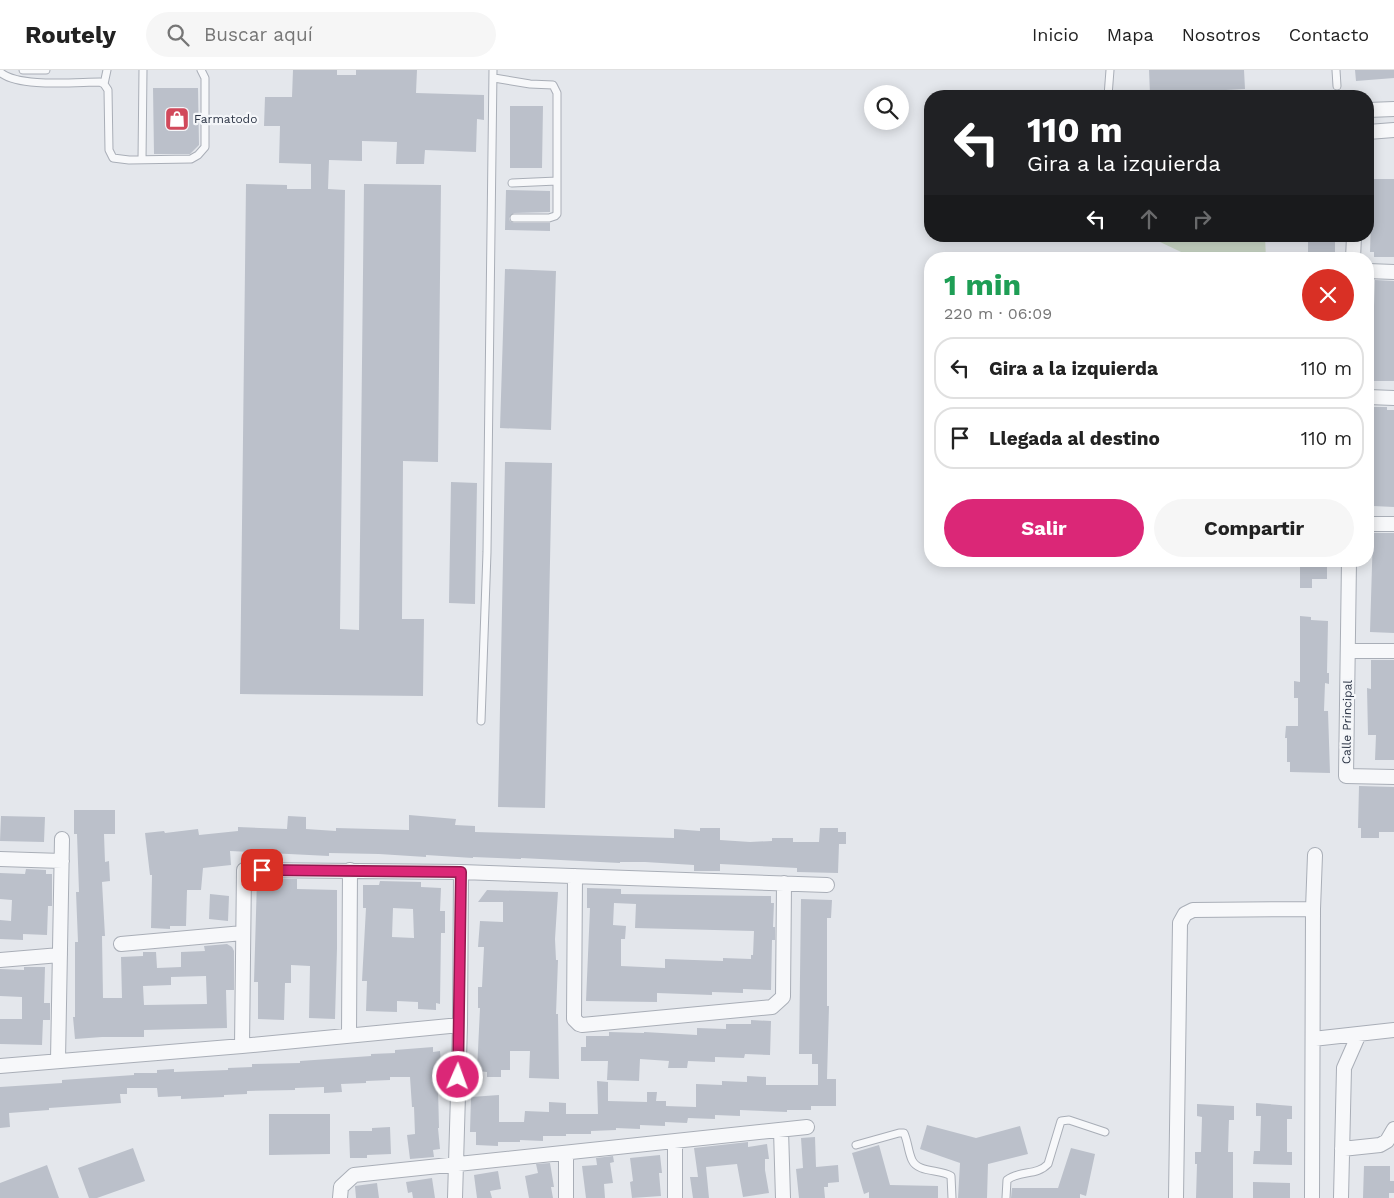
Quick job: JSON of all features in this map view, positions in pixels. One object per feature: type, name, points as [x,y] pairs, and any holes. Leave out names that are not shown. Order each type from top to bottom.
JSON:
[{"type":"street","points":[[1374,110],[1394,109]]},
{"type":"street","points":[[1374,132],[1394,130]]},
{"type":"street","points":[[1374,271],[1394,272]]},
{"type":"street","points":[[1374,397],[1394,398]]},
{"type":"street","points":[[1374,524],[1394,524]]},
{"type":"street","name":"Calle Principal","points":[[1349,567],[1346,776],[1394,777]]},
{"type":"street","points":[[1348,651],[1394,651]]},
{"type":"street","points":[[58,1060],[62,839]]},
{"type":"street","points":[[1312,1198],[1313,908],[1315,855]]},
{"type":"street","points":[[0,859],[62,861]]},
{"type":"street","points":[[242,1046],[244,870],[461,872],[827,885]]},
{"type":"street","points":[[349,1035],[350,870]]},
{"type":"street","points":[[455,1198],[460,1025],[461,872]]},
{"type":"street","points":[[575,876],[574,1019],[582,1025],[772,1007],[783,997],[784,884]]},
{"type":"street","points":[[1176,1198],[1180,923],[1185,914],[1193,910],[1313,908]]},
{"type":"street","points":[[121,944],[243,933]]},
{"type":"street","points":[[0,960],[60,955]]},
{"type":"street","points":[[0,1066],[242,1046],[460,1025]]},
{"type":"street","points":[[1313,1039],[1394,1030]]},
{"type":"street","points":[[1341,1198],[1344,1068],[1359,1034]]},
{"type":"street","points":[[340,1198],[341,1186],[354,1175],[807,1127]]},
{"type":"street","points":[[1342,1149],[1380,1145],[1387,1141],[1394,1129]]},
{"type":"street","points":[[781,1130],[783,1198]]},
{"type":"street","points":[[675,1142],[675,1198]]},
{"type":"street","points":[[566,1153],[566,1198]]},
{"type":"lane","points":[[23,70],[46,70]]},
{"type":"lane","points":[[104,84],[107,70]]},
{"type":"lane","points":[[142,160],[144,70]]},
{"type":"lane","points":[[0,72],[8,77],[19,80],[100,82],[104,84],[108,90],[111,156],[117,160],[142,160],[191,159],[198,155],[205,147],[205,78],[201,70]]},
{"type":"lane","points":[[1108,90],[1110,70]]},
{"type":"lane","points":[[1336,70],[1338,86]]},
{"type":"lane","points":[[481,721],[487,552],[494,74],[530,84],[553,85],[557,92],[556,214],[549,218],[514,218]]},
{"type":"lane","points":[[512,183],[556,181]]},
{"type":"lane","points":[[1006,1198],[1007,1180],[1012,1176],[1043,1169],[1048,1164],[1060,1120],[1069,1120],[1105,1132]]},
{"type":"lane","points":[[856,1145],[904,1133],[913,1162],[918,1167],[946,1173],[951,1176],[952,1198]]},
{"type":"green space","points":[[1160,242],[1265,242],[1266,252],[1181,252]]},
{"type":"building","points":[[293,70],[337,70],[337,75],[356,75],[356,70],[417,70],[416,93],[484,95],[484,120],[477,119],[476,152],[425,150],[424,164],[396,164],[397,142],[362,141],[362,161],[329,160],[328,189],[345,190],[340,629],[359,630],[364,184],[441,185],[438,462],[403,461],[402,619],[424,619],[423,696],[240,694],[246,184],[287,185],[287,189],[311,189],[311,164],[279,163],[280,126],[264,126],[265,97],[292,97]]},
{"type":"building","points":[[1149,70],[1244,70],[1245,89],[1150,90]]},
{"type":"building","points":[[1355,70],[1394,70],[1394,78],[1356,81]]},
{"type":"building","points":[[153,88],[198,88],[199,145],[190,154],[154,154]]},
{"type":"building","points":[[510,106],[543,106],[542,168],[510,168]]},
{"type":"building","points":[[1374,179],[1394,179],[1394,257],[1374,257],[1374,252],[1370,252],[1370,242],[1374,242]]},
{"type":"building","points":[[506,190],[550,191],[550,212],[514,213],[509,218],[514,223],[550,223],[550,231],[505,230]]},
{"type":"building","points":[[1308,242],[1335,242],[1335,252],[1308,252]]},
{"type":"building","points":[[505,269],[556,271],[551,430],[500,428]]},
{"type":"building","points":[[1375,280],[1394,281],[1394,381],[1374,381]]},
{"type":"building","points":[[1374,407],[1387,407],[1387,410],[1394,410],[1394,507],[1374,506]]},
{"type":"building","points":[[505,462],[552,463],[545,808],[498,807]]},
{"type":"building","points":[[451,482],[477,483],[475,604],[449,603]]},
{"type":"building","points":[[1374,533],[1394,533],[1394,633],[1370,632]]},
{"type":"building","points":[[1300,567],[1327,567],[1327,579],[1312,579],[1312,588],[1300,588]]},
{"type":"building","points":[[1300,616],[1311,617],[1311,620],[1328,621],[1327,673],[1329,673],[1329,684],[1325,683],[1324,711],[1328,711],[1330,773],[1290,772],[1290,762],[1287,762],[1286,726],[1298,726],[1298,698],[1294,698],[1294,681],[1300,682]]},
{"type":"building","points":[[1371,660],[1394,660],[1394,760],[1375,760],[1376,735],[1368,735],[1367,688],[1371,689]]},
{"type":"building","points":[[1359,786],[1394,787],[1394,832],[1379,832],[1379,838],[1361,838],[1361,828],[1358,828]]},
{"type":"building","points":[[74,810],[115,810],[115,834],[104,834],[105,862],[109,861],[110,881],[102,882],[105,936],[102,936],[103,998],[122,998],[121,957],[143,956],[143,952],[156,952],[157,968],[181,967],[181,952],[205,951],[204,946],[227,944],[234,951],[234,990],[226,990],[227,1028],[144,1030],[144,1037],[75,1039],[73,1017],[75,1017],[75,942],[78,942],[76,892],[79,892],[77,834],[74,834]],"holes":[[[206,976],[207,1004],[144,1005],[143,986],[171,985],[171,977]]]},
{"type":"building","points":[[409,815],[456,819],[455,825],[475,826],[475,832],[674,838],[674,829],[700,831],[700,828],[720,828],[720,840],[750,842],[772,841],[772,838],[793,838],[793,842],[819,842],[820,828],[838,828],[838,832],[846,832],[846,844],[839,844],[838,873],[797,872],[797,868],[720,864],[720,871],[694,871],[694,865],[645,862],[620,863],[521,858],[329,853],[329,856],[230,851],[231,865],[203,868],[201,890],[187,890],[186,926],[170,926],[170,929],[151,928],[152,875],[150,875],[145,833],[164,831],[165,833],[198,829],[199,835],[238,831],[238,827],[287,829],[288,816],[306,817],[306,829],[336,831],[336,828],[409,830]]},
{"type":"building","points":[[1,816],[45,817],[44,842],[0,841]]},
{"type":"building","points":[[26,869],[46,870],[46,874],[52,874],[52,906],[48,906],[47,935],[23,934],[23,940],[0,939],[0,920],[11,921],[12,900],[0,899],[0,873],[25,874]]},
{"type":"building","points":[[257,879],[297,879],[297,889],[337,890],[335,1019],[309,1018],[310,966],[291,965],[291,983],[285,983],[284,1020],[258,1019],[258,982],[254,982]]},
{"type":"building","points":[[380,881],[421,882],[421,887],[441,888],[440,911],[445,911],[445,933],[441,933],[440,1004],[436,1003],[436,1010],[418,1009],[418,1002],[397,1001],[397,1012],[366,1011],[367,981],[362,981],[366,908],[363,908],[363,885],[379,885]],"holes":[[[393,908],[413,909],[414,938],[392,937]]]},
{"type":"building","points":[[587,888],[621,889],[621,894],[771,896],[771,903],[774,903],[773,927],[775,927],[775,940],[772,940],[771,990],[743,989],[743,993],[712,992],[712,995],[657,993],[657,1002],[586,1001],[590,908],[587,908]],"holes":[[[614,903],[636,904],[635,928],[754,931],[753,955],[751,955],[751,959],[723,958],[723,961],[665,959],[665,968],[621,966],[621,939],[625,939],[626,926],[613,925]]]},
{"type":"building","points":[[487,890],[558,892],[555,939],[556,960],[558,960],[556,1014],[558,1014],[559,1079],[529,1078],[530,1051],[510,1051],[510,1070],[501,1070],[501,1077],[487,1077],[487,1072],[477,1071],[480,1008],[478,1008],[478,987],[482,987],[484,947],[478,947],[480,921],[503,922],[503,902],[478,902]]},
{"type":"building","points":[[210,894],[229,896],[228,921],[209,919]]},
{"type":"building","points":[[801,899],[832,900],[831,918],[827,918],[827,1006],[829,1006],[827,1079],[836,1079],[836,1106],[811,1106],[811,1110],[787,1110],[787,1112],[740,1110],[740,1116],[715,1115],[715,1119],[688,1118],[687,1123],[665,1122],[665,1126],[640,1125],[640,1129],[616,1128],[616,1130],[591,1131],[591,1134],[543,1136],[543,1141],[520,1140],[520,1142],[498,1142],[498,1146],[476,1145],[476,1132],[470,1132],[471,1097],[499,1095],[499,1122],[524,1122],[525,1111],[549,1112],[549,1102],[566,1103],[566,1114],[598,1114],[597,1081],[608,1082],[608,1101],[647,1102],[647,1092],[657,1092],[656,1101],[666,1101],[666,1106],[696,1107],[696,1084],[722,1085],[722,1081],[747,1082],[747,1076],[766,1077],[766,1085],[818,1085],[818,1064],[812,1064],[812,1054],[799,1054]]},
{"type":"building","points":[[24,967],[45,967],[44,1003],[50,1003],[50,1020],[43,1020],[42,1045],[0,1044],[0,1019],[22,1019],[22,997],[0,996],[0,969],[24,970]]},
{"type":"building","points":[[751,1020],[771,1021],[770,1055],[745,1054],[744,1058],[715,1057],[715,1062],[688,1061],[687,1068],[668,1068],[669,1061],[640,1059],[639,1081],[607,1080],[608,1061],[581,1061],[581,1047],[586,1047],[586,1036],[609,1036],[609,1032],[697,1035],[697,1028],[726,1029],[726,1024],[751,1024]]},
{"type":"building","points":[[433,1047],[433,1052],[440,1051],[442,1073],[444,1073],[444,1088],[438,1088],[440,1149],[433,1150],[434,1157],[410,1159],[407,1135],[415,1134],[410,1077],[390,1077],[390,1080],[341,1084],[342,1092],[324,1093],[324,1087],[295,1088],[295,1090],[247,1091],[247,1094],[224,1095],[224,1097],[181,1099],[181,1096],[158,1097],[157,1088],[127,1088],[127,1094],[120,1094],[121,1103],[9,1113],[10,1127],[0,1128],[0,1087],[62,1083],[62,1080],[134,1075],[134,1073],[157,1073],[157,1070],[174,1069],[174,1072],[228,1070],[228,1068],[252,1067],[252,1064],[300,1063],[300,1061],[371,1056],[371,1054],[395,1053],[395,1050]]},
{"type":"building","points":[[1256,1103],[1292,1106],[1292,1119],[1287,1119],[1287,1152],[1292,1152],[1292,1165],[1253,1164],[1254,1151],[1260,1151],[1261,1116],[1256,1116]]},
{"type":"building","points":[[1197,1104],[1234,1106],[1234,1120],[1229,1120],[1228,1152],[1233,1152],[1233,1198],[1196,1198],[1197,1164],[1195,1164],[1195,1152],[1201,1152],[1202,1117],[1197,1116]]},
{"type":"building","points":[[269,1114],[330,1114],[330,1154],[269,1155]]},
{"type":"building","points":[[927,1125],[976,1138],[1020,1126],[1028,1154],[988,1164],[987,1198],[958,1198],[960,1163],[920,1149]]},
{"type":"building","points":[[390,1127],[391,1154],[367,1155],[367,1158],[350,1158],[349,1131],[372,1131],[372,1128]]},
{"type":"building","points":[[815,1137],[816,1167],[838,1165],[839,1182],[828,1183],[828,1187],[824,1187],[825,1198],[799,1198],[796,1169],[803,1168],[801,1138]]},
{"type":"building","points":[[748,1142],[748,1147],[767,1144],[769,1159],[765,1159],[765,1170],[769,1193],[743,1197],[737,1164],[706,1167],[709,1198],[693,1198],[690,1177],[698,1177],[694,1148]]},
{"type":"building","points":[[879,1145],[890,1185],[938,1186],[938,1198],[869,1198],[869,1192],[864,1194],[852,1153]]},
{"type":"building","points":[[133,1148],[145,1181],[97,1198],[89,1198],[78,1168]]},
{"type":"building","points":[[1071,1148],[1095,1154],[1086,1196],[1080,1194],[1080,1198],[1011,1198],[1012,1188],[1058,1188]]},
{"type":"building","points":[[660,1155],[662,1173],[659,1173],[661,1196],[632,1198],[630,1182],[633,1181],[630,1158]]},
{"type":"building","points":[[613,1156],[614,1162],[610,1163],[613,1183],[604,1184],[605,1198],[586,1198],[582,1166],[597,1165],[596,1158]]},
{"type":"building","points":[[550,1163],[554,1187],[551,1187],[553,1198],[529,1198],[525,1176],[538,1173],[536,1164]]},
{"type":"building","points":[[47,1165],[59,1198],[0,1198],[0,1183]]},
{"type":"building","points":[[1364,1166],[1390,1166],[1390,1181],[1394,1181],[1394,1193],[1389,1193],[1389,1198],[1363,1198]]},
{"type":"building","points":[[498,1171],[501,1189],[490,1191],[492,1198],[477,1198],[474,1175]]},
{"type":"building","points":[[432,1178],[435,1198],[413,1198],[412,1192],[408,1193],[406,1182]]},
{"type":"building","points":[[1253,1182],[1290,1183],[1290,1198],[1253,1198]]},
{"type":"building","points":[[377,1183],[379,1198],[356,1198],[355,1186]]},
{"type":"place","name":"Farmatodo","points":[[177,119]]},
{"type":"route","points":[[262,870],[461,872],[458,1077]]}]
